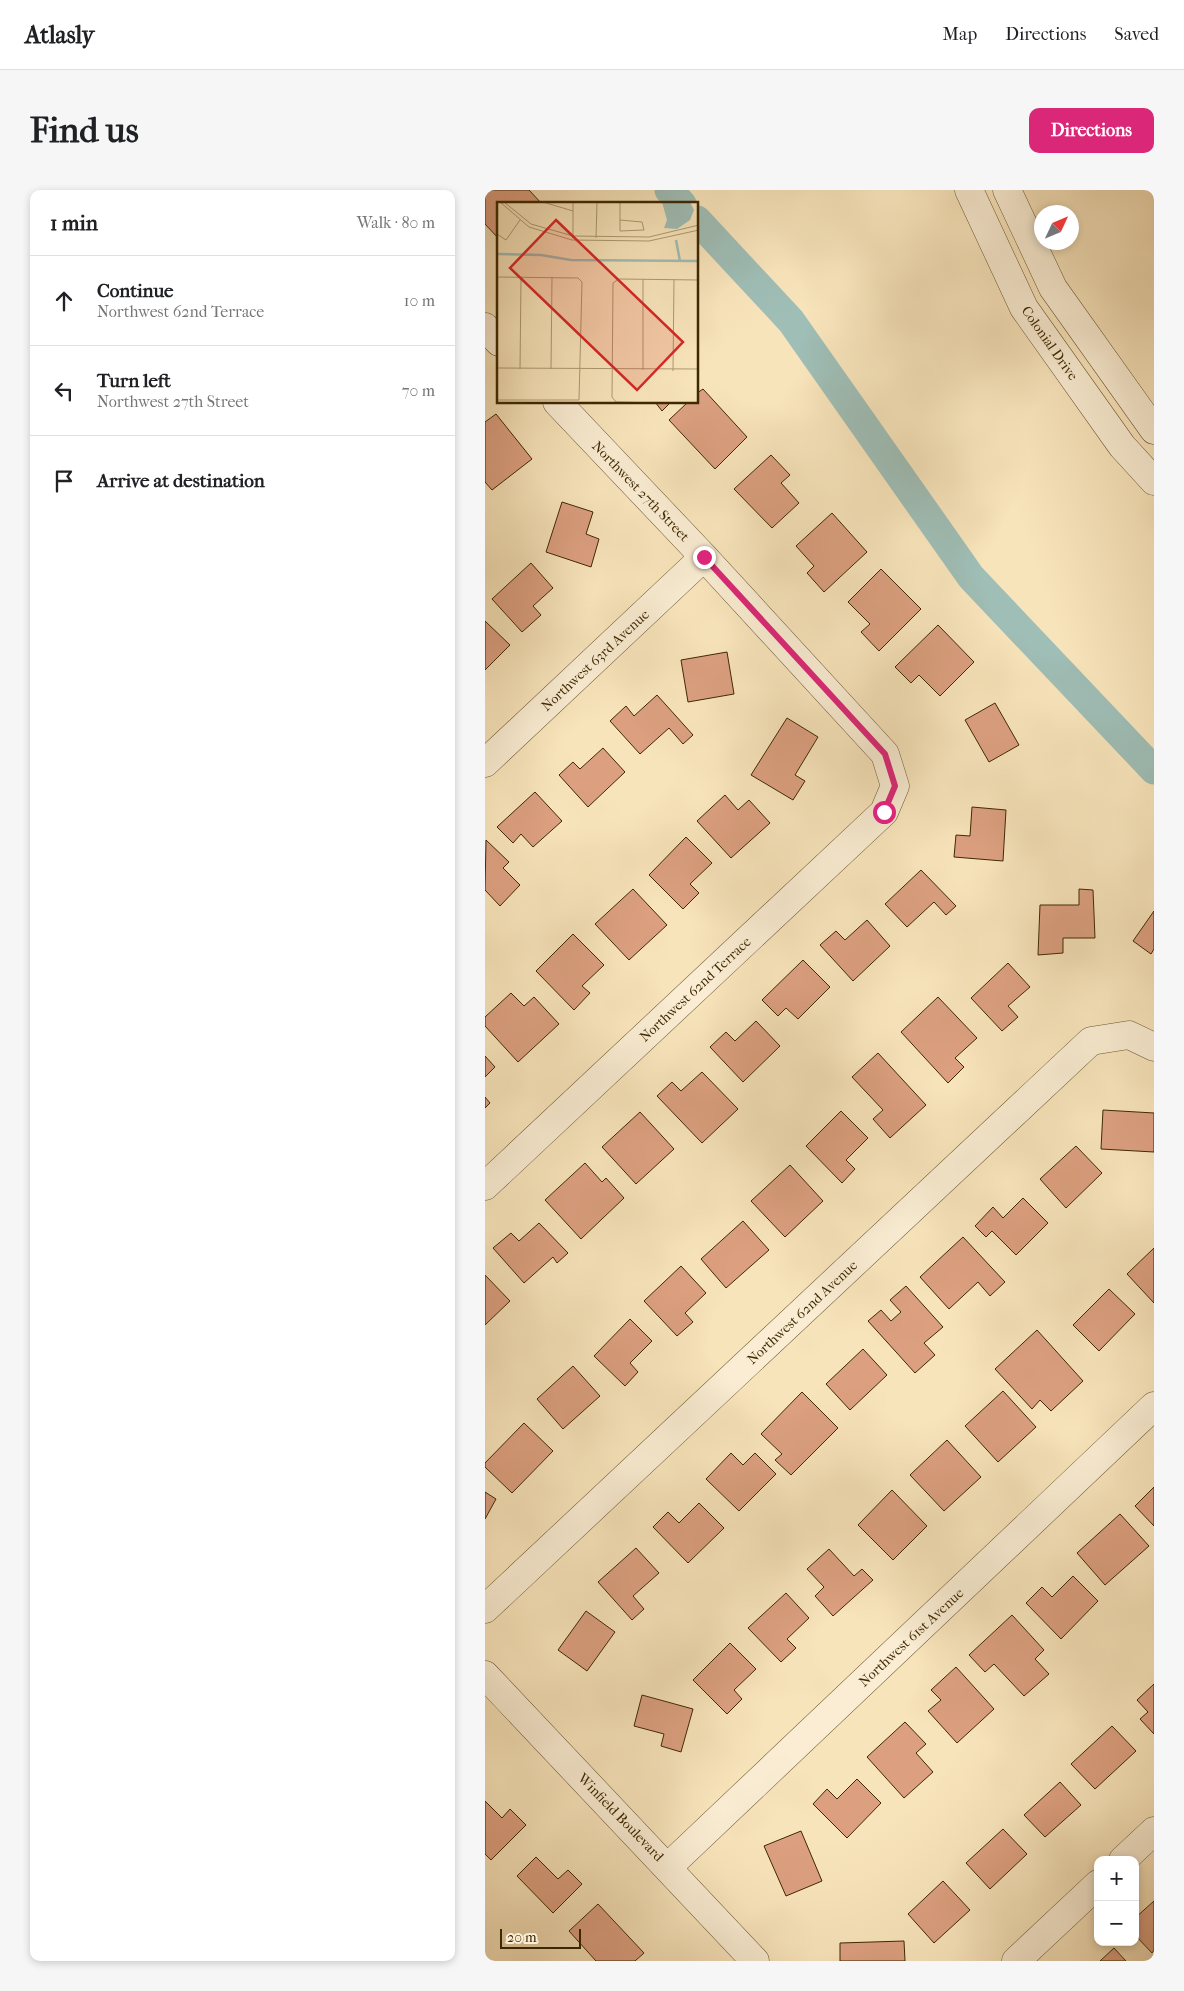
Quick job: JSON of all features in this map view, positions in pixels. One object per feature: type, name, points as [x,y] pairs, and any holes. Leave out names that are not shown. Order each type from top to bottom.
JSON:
[{"type":"street","name":"Colonial Drive","points":[[969,190],[1024,308],[1122,446],[1154,481]]},
{"type":"street","points":[[1007,190],[1053,288],[1152,424],[1122,446]]},
{"type":"street","name":"Northwest 27th Street","points":[[559,404],[704,557],[885,754],[895,786]]},
{"type":"street","name":"Northwest 63rd Avenue","points":[[485,763],[704,557]]},
{"type":"street","name":"Northwest 62nd Terrace","points":[[485,1186],[884,812],[895,786]]},
{"type":"street","name":"Northwest 62nd Avenue","points":[[485,1609],[1091,1041],[1129,1035],[1154,1047]]},
{"type":"street","name":"Northwest 61st Avenue","points":[[668,1867],[1154,1406]]},
{"type":"street","name":"Winfield Boulevard","points":[[485,1675],[755,1961]]},
{"type":"street","points":[[1127,1856],[1154,1831]]},
{"type":"street","points":[[1015,1961],[1094,1888]]},
{"type":"building","points":[[485,190],[529,190],[540,202],[497,202],[497,237],[485,224]]},
{"type":"building","points":[[703,389],[747,437],[715,469],[669,420],[686,404],[699,404],[699,392]]},
{"type":"building","points":[[657,404],[669,404],[662,411]]},
{"type":"building","points":[[496,414],[532,459],[492,490],[485,482],[485,422]]},
{"type":"building","points":[[771,455],[790,475],[781,483],[799,503],[772,528],[734,489]]},
{"type":"building","points":[[562,502],[593,512],[586,534],[599,539],[591,567],[546,552]]},
{"type":"building","points":[[832,513],[867,552],[824,592],[807,573],[814,566],[796,546]]},
{"type":"building","points":[[531,563],[553,588],[533,606],[541,615],[522,632],[492,599]]},
{"type":"building","points":[[881,569],[921,609],[879,651],[861,632],[870,624],[848,602]]},
{"type":"building","points":[[485,621],[510,645],[485,670]]},
{"type":"building","points":[[938,625],[974,662],[940,696],[919,675],[911,683],[895,667]]},
{"type":"building","points":[[727,652],[734,694],[688,702],[681,660]]},
{"type":"building","points":[[657,695],[693,735],[683,744],[669,728],[640,754],[610,721],[626,706],[634,716]]},
{"type":"building","points":[[995,703],[1019,745],[989,762],[965,720]]},
{"type":"building","points":[[787,718],[818,737],[795,775],[805,781],[793,800],[751,775]]},
{"type":"building","points":[[603,748],[625,772],[588,807],[559,775],[573,762],[580,769]]},
{"type":"building","points":[[535,792],[562,821],[533,847],[521,834],[513,843],[497,827]]},
{"type":"building","points":[[725,795],[738,810],[749,800],[770,823],[731,858],[697,821]]},
{"type":"building","points":[[972,807],[1006,810],[1003,861],[954,857],[956,835],[970,836]]},
{"type":"building","points":[[686,837],[712,863],[690,884],[699,893],[683,909],[649,875]]},
{"type":"building","points":[[486,840],[509,862],[503,868],[520,885],[500,906],[485,890]]},
{"type":"building","points":[[921,870],[956,906],[946,915],[934,902],[907,927],[885,904]]},
{"type":"building","points":[[633,889],[667,925],[629,960],[595,924]]},
{"type":"building","points":[[1079,889],[1093,890],[1095,938],[1063,938],[1063,953],[1038,955],[1040,905],[1079,905]]},
{"type":"building","points":[[1154,911],[1154,949],[1151,954],[1133,941]]},
{"type":"building","points":[[867,920],[890,946],[853,981],[820,945],[836,931],[845,940]]},
{"type":"building","points":[[573,934],[604,965],[582,986],[590,993],[574,1010],[536,971]]},
{"type":"building","points":[[803,960],[830,987],[798,1019],[786,1008],[778,1016],[762,1000]]},
{"type":"building","points":[[1008,963],[1030,987],[1008,1006],[1018,1017],[1002,1031],[971,998]]},
{"type":"building","points":[[511,993],[524,1006],[534,997],[559,1024],[518,1062],[485,1026],[485,1017]]},
{"type":"building","points":[[938,997],[977,1038],[955,1058],[964,1067],[948,1083],[901,1032]]},
{"type":"building","points":[[756,1021],[780,1046],[743,1082],[710,1047],[726,1032],[735,1041]]},
{"type":"building","points":[[878,1053],[926,1105],[890,1138],[873,1119],[883,1110],[852,1077]]},
{"type":"building","points":[[485,1056],[495,1067],[485,1077]]},
{"type":"building","points":[[702,1072],[738,1109],[702,1143],[657,1096],[672,1082],[681,1091]]},
{"type":"building","points":[[485,1097],[490,1103],[485,1108]]},
{"type":"building","points":[[1103,1110],[1154,1113],[1154,1152],[1101,1149]]},
{"type":"building","points":[[841,1111],[868,1138],[846,1160],[855,1169],[842,1183],[806,1146]]},
{"type":"building","points":[[640,1112],[674,1149],[636,1184],[602,1147]]},
{"type":"building","points":[[1076,1146],[1102,1173],[1066,1208],[1040,1179]]},
{"type":"building","points":[[585,1163],[602,1182],[606,1178],[624,1198],[581,1239],[545,1200]]},
{"type":"building","points":[[790,1165],[823,1201],[785,1237],[751,1201]]},
{"type":"building","points":[[1023,1198],[1048,1223],[1016,1255],[992,1231],[986,1237],[975,1226],[993,1207],[1003,1218]]},
{"type":"building","points":[[743,1221],[769,1250],[726,1288],[701,1259]]},
{"type":"building","points":[[539,1223],[568,1253],[557,1263],[553,1257],[524,1283],[493,1248],[511,1233],[519,1241]]},
{"type":"building","points":[[963,1237],[1005,1282],[990,1296],[978,1282],[949,1309],[920,1277]]},
{"type":"building","points":[[1154,1248],[1154,1303],[1127,1274]]},
{"type":"building","points":[[681,1266],[706,1293],[685,1313],[693,1322],[677,1336],[644,1301]]},
{"type":"building","points":[[485,1275],[510,1301],[485,1325]]},
{"type":"building","points":[[906,1286],[943,1327],[924,1343],[935,1355],[915,1373],[868,1321],[881,1310],[891,1321],[901,1312],[890,1300]]},
{"type":"building","points":[[1109,1289],[1135,1314],[1099,1351],[1073,1325]]},
{"type":"building","points":[[630,1319],[652,1341],[630,1363],[638,1372],[625,1386],[594,1356]]},
{"type":"building","points":[[1037,1330],[1083,1381],[1051,1411],[1040,1400],[1032,1409],[995,1369]]},
{"type":"building","points":[[863,1349],[887,1375],[850,1410],[826,1384]]},
{"type":"building","points":[[573,1366],[600,1396],[563,1429],[537,1399]]},
{"type":"building","points":[[1003,1391],[1036,1427],[998,1462],[965,1426]]},
{"type":"building","points":[[802,1392],[838,1428],[791,1475],[775,1460],[782,1454],[761,1434]]},
{"type":"building","points":[[524,1423],[553,1451],[512,1493],[485,1467],[485,1463]]},
{"type":"building","points":[[947,1440],[981,1477],[944,1511],[910,1475]]},
{"type":"building","points":[[731,1453],[743,1465],[755,1453],[776,1474],[739,1511],[706,1479]]},
{"type":"building","points":[[1154,1487],[1154,1526],[1135,1506]]},
{"type":"building","points":[[892,1490],[927,1526],[893,1560],[858,1525]]},
{"type":"building","points":[[485,1492],[496,1499],[485,1519]]},
{"type":"building","points":[[699,1503],[724,1528],[688,1563],[653,1527],[668,1512],[679,1523]]},
{"type":"building","points":[[1120,1514],[1149,1546],[1105,1585],[1077,1553]]},
{"type":"building","points":[[636,1548],[659,1573],[633,1596],[644,1609],[632,1620],[598,1582]]},
{"type":"building","points":[[829,1549],[854,1576],[862,1569],[873,1580],[833,1616],[815,1596],[824,1587],[807,1569]]},
{"type":"building","points":[[1073,1576],[1098,1601],[1061,1639],[1026,1603],[1042,1587],[1052,1597]]},
{"type":"building","points":[[786,1593],[809,1618],[787,1639],[796,1648],[781,1662],[748,1628]]},
{"type":"building","points":[[586,1611],[615,1632],[587,1671],[558,1650]]},
{"type":"building","points":[[1012,1615],[1044,1650],[1035,1659],[1049,1674],[1024,1696],[994,1664],[985,1672],[969,1655]]},
{"type":"building","points":[[730,1643],[756,1669],[734,1690],[742,1699],[727,1714],[693,1680]]},
{"type":"building","points":[[956,1667],[994,1709],[957,1743],[928,1711],[941,1700],[931,1690]]},
{"type":"building","points":[[1154,1684],[1154,1734],[1140,1719],[1148,1712],[1137,1700]]},
{"type":"building","points":[[642,1695],[693,1709],[681,1752],[661,1746],[664,1734],[634,1726]]},
{"type":"building","points":[[905,1722],[926,1744],[916,1753],[933,1772],[904,1798],[867,1757]]},
{"type":"building","points":[[1112,1726],[1136,1751],[1095,1789],[1071,1764]]},
{"type":"building","points":[[857,1779],[881,1803],[847,1838],[813,1804],[827,1789],[837,1799]]},
{"type":"building","points":[[1060,1782],[1081,1805],[1045,1837],[1024,1815]]},
{"type":"building","points":[[485,1801],[502,1818],[510,1809],[526,1825],[491,1860],[485,1854]]},
{"type":"building","points":[[1003,1829],[1027,1854],[990,1889],[966,1863]]},
{"type":"building","points":[[801,1831],[822,1881],[786,1896],[764,1846]]},
{"type":"building","points":[[536,1857],[558,1879],[568,1870],[582,1884],[553,1913],[517,1876]]},
{"type":"building","points":[[943,1881],[970,1910],[934,1943],[908,1914]]},
{"type":"building","points":[[1154,1901],[1154,1950],[1152,1953],[1139,1939],[1139,1914]]},
{"type":"building","points":[[598,1904],[644,1953],[635,1961],[596,1961],[569,1931]]},
{"type":"building","points":[[904,1941],[905,1961],[840,1961],[840,1943]]},
{"type":"building","points":[[1114,1948],[1126,1961],[1100,1961]]},
{"type":"waterway","points":[[669,190],[680,202]]},
{"type":"waterway","points":[[699,222],[791,321],[971,577],[1154,770]]},
{"type":"route","points":[[704,557],[885,754],[895,786],[884,812]]}]
